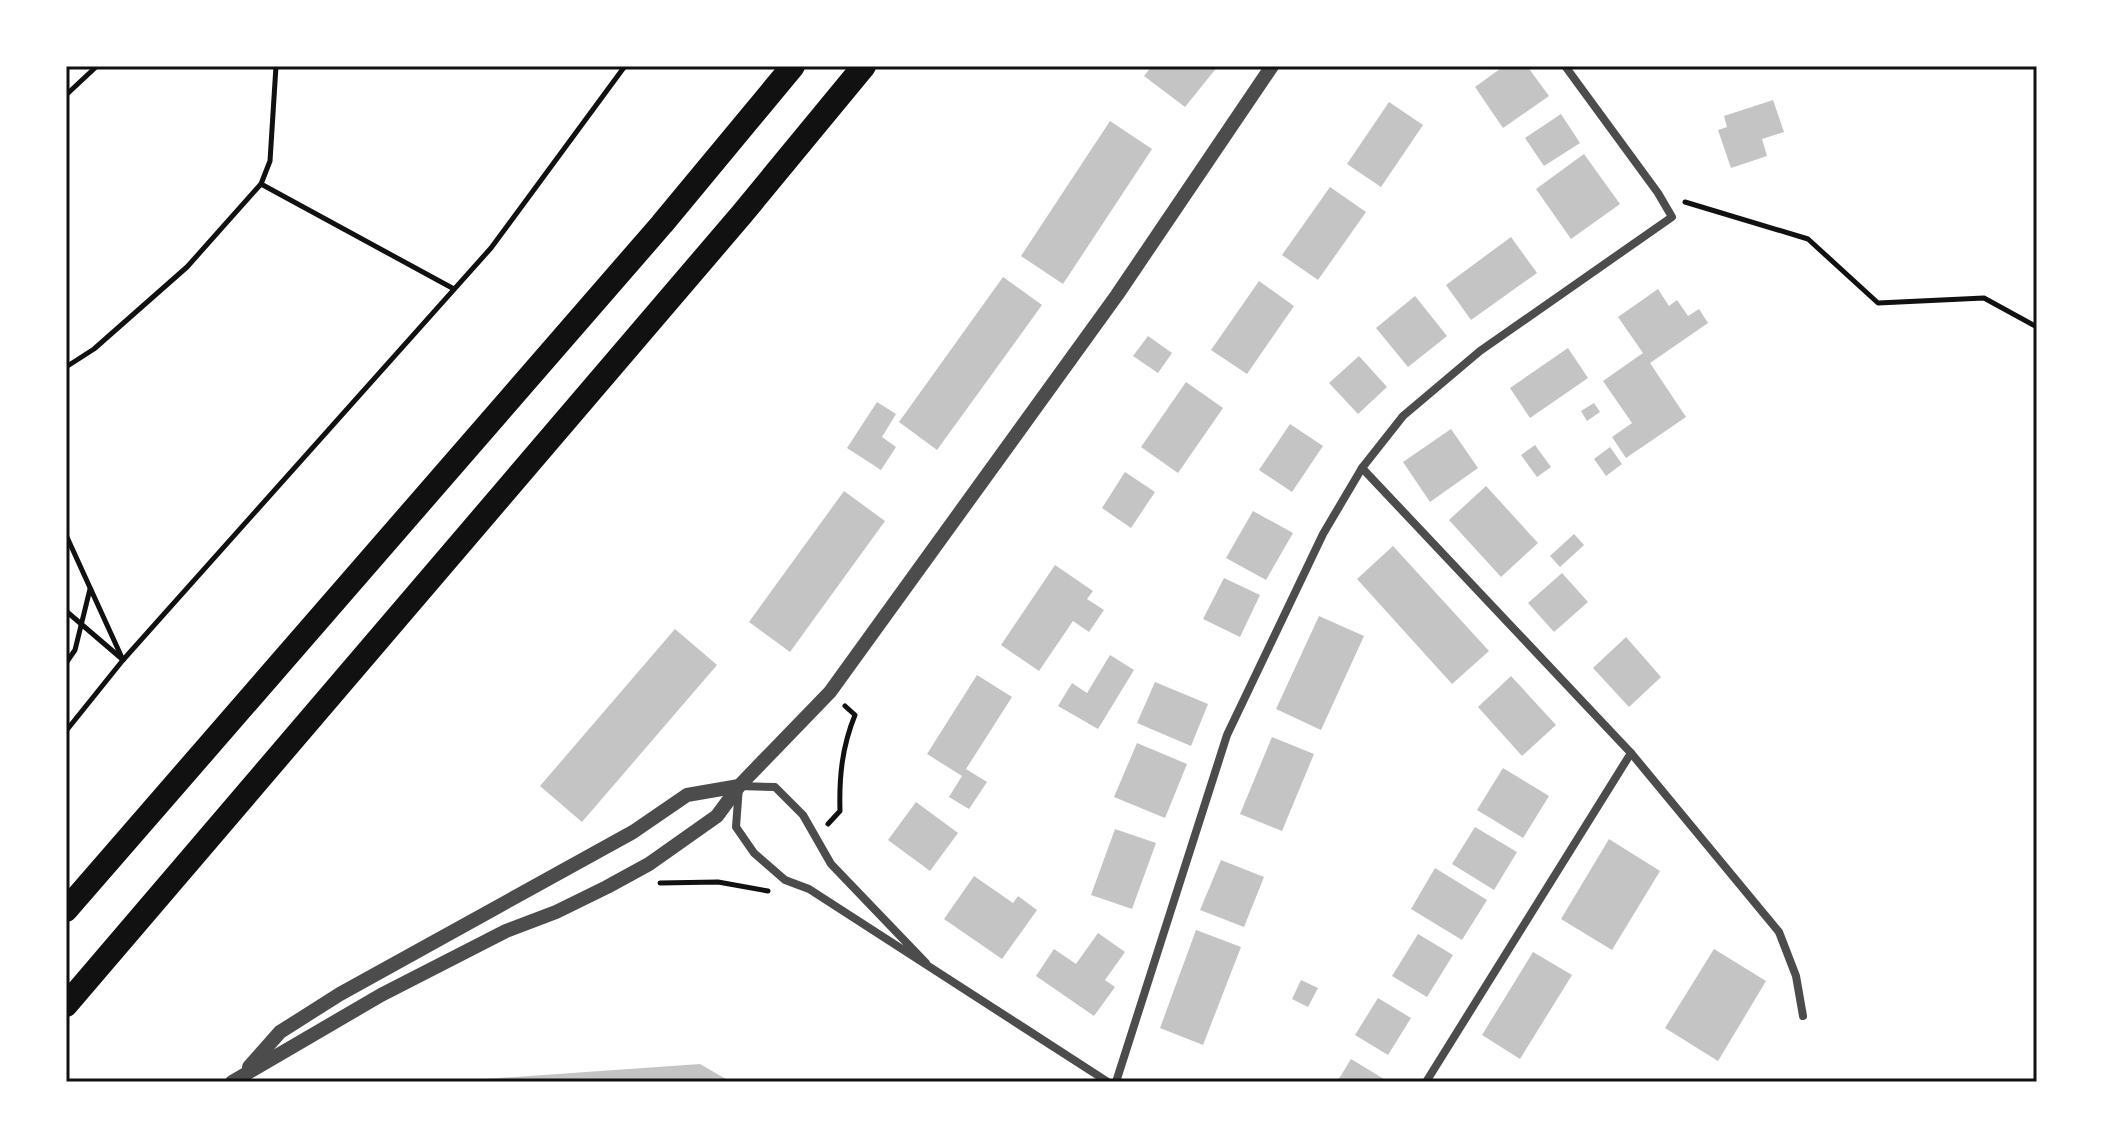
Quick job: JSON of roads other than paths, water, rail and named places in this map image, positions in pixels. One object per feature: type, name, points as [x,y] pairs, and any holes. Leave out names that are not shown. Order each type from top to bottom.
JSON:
[{"type":"highway","points":[[66,910],[662,224],[793,66]]},
{"type":"highway","points":[[66,1005],[742,214],[864,66]]},
{"type":"street","points":[[236,1079],[381,995],[506,931],[556,912],[607,887],[649,864],[717,816],[739,786],[830,692],[1117,295],[1272,66]]},
{"type":"street","points":[[1116,1082],[1227,735],[1323,534],[1362,468],[1403,416],[1480,351],[1672,217],[1658,193],[1565,66]]},
{"type":"street","points":[[1362,468],[1631,753],[1779,932],[1796,976],[1803,1016]]},
{"type":"street","points":[[1426,1082],[1631,753]]},
{"type":"street","points":[[739,786],[736,827],[754,853],[785,880],[809,889],[1108,1082]]},
{"type":"street","points":[[236,1079],[280,1032],[340,994],[619,840],[687,795],[739,786],[775,787],[803,815],[831,864],[926,963]]}]
